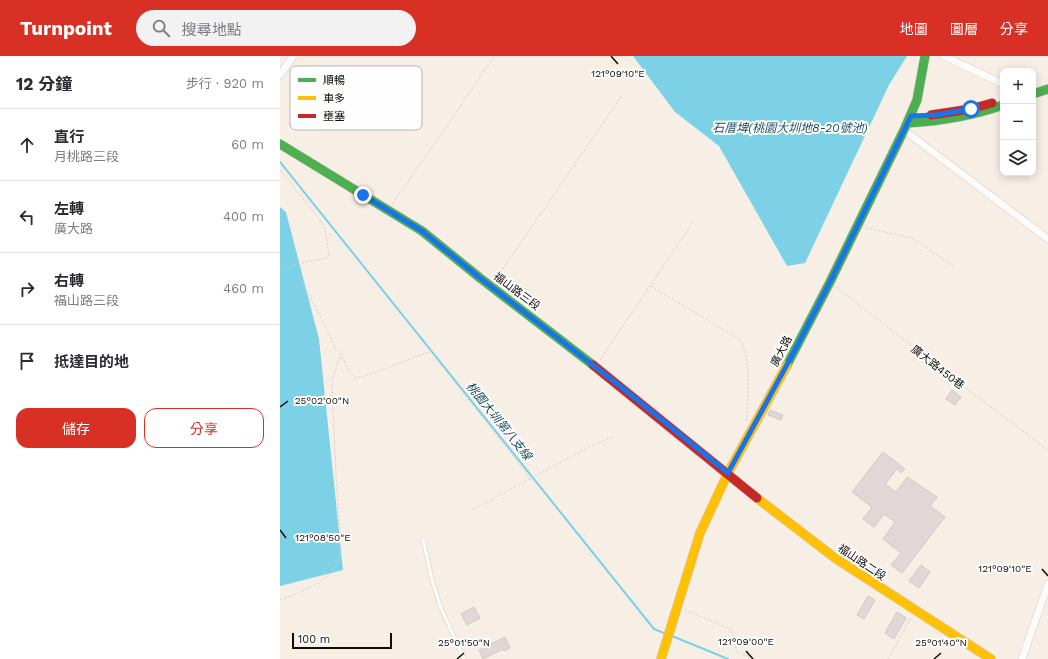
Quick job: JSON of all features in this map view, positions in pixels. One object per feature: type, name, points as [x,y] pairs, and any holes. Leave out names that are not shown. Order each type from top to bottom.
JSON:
[{"type":"street","points":[[280,75],[293,56]]},
{"type":"street","name":"廣大路","points":[[661,659],[700,533],[728,473],[830,282],[908,123],[917,100],[925,56]]},
{"type":"street","points":[[944,56],[1000,83]]},
{"type":"street","points":[[1036,86],[1048,82]]},
{"type":"street","points":[[1036,93],[1048,89]]},
{"type":"street","points":[[908,123],[942,114],[971,109],[1000,100]]},
{"type":"street","points":[[908,123],[933,122],[962,118],[1000,106]]},
{"type":"street","points":[[908,123],[1048,239]]},
{"type":"street","name":"福山路三段","points":[[280,144],[422,231],[596,367],[728,473]]},
{"type":"street","name":"福山路二段","points":[[728,473],[835,558],[991,659]]},
{"type":"street","points":[[1022,659],[1048,584]]},
{"type":"lane","points":[[423,539],[434,587],[464,659]]},
{"type":"path","points":[[388,210],[494,56]]},
{"type":"path","points":[[491,286],[623,94]]},
{"type":"path","points":[[280,170],[320,220],[325,229],[329,256],[327,258],[305,262],[280,271]]},
{"type":"path","points":[[596,367],[693,222]]},
{"type":"path","points":[[857,226],[912,238],[956,268]]},
{"type":"path","points":[[299,277],[326,327],[336,350],[341,354],[350,374],[357,378],[431,352],[531,479]]},
{"type":"path","name":"廣大路450巷","points":[[830,282],[1038,444],[1048,450]]},
{"type":"path","points":[[651,286],[739,339],[743,343],[748,366],[746,423],[752,429]]},
{"type":"path","points":[[280,600],[311,587],[330,574],[337,563],[340,554],[332,381],[341,354]]},
{"type":"path","points":[[472,510],[589,447],[614,436]]},
{"type":"path","points":[[677,606],[731,629],[737,652],[756,659]]},
{"type":"path","points":[[888,659],[915,611]]},
{"type":"water","name":"石厝埤(桃園大圳地8-20號池)","points":[[633,56],[907,56],[889,85],[805,263],[787,266],[719,146],[675,112]]},
{"type":"water","points":[[280,207],[286,212],[319,339],[343,570],[280,586]]},
{"type":"building","points":[[952,390],[961,397],[955,405],[946,399]]},
{"type":"building","points":[[770,410],[783,415],[781,420],[768,415]]},
{"type":"building","points":[[883,452],[905,469],[901,473],[897,469],[885,484],[896,492],[907,477],[937,497],[930,506],[945,517],[902,573],[891,565],[901,553],[883,539],[895,522],[884,514],[874,527],[863,519],[872,507],[852,492]]},
{"type":"building","points":[[921,565],[930,572],[919,588],[909,581]]},
{"type":"building","points":[[868,596],[875,600],[864,619],[857,615]]},
{"type":"building","points":[[474,607],[480,618],[467,625],[461,614]]},
{"type":"building","points":[[897,612],[906,618],[894,639],[885,633]]},
{"type":"building","points":[[505,637],[510,648],[504,651],[503,649],[483,659],[479,650]]},
{"type":"waterway","name":"桃園大圳第八支線","points":[[280,162],[654,629],[666,634]]},
{"type":"waterway","name":"桃園大圳第八支線","points":[[672,636],[728,659]]},
{"type":"traffic: fast","points":[[787,365],[830,282],[904,130],[917,100],[925,56]]},
{"type":"traffic: fast","points":[[1036,93],[1048,89]]},
{"type":"traffic: fast","points":[[908,123],[956,117],[1000,106]]},
{"type":"traffic: fast","points":[[280,144],[422,231],[480,278],[593,365]]},
{"type":"traffic: slow","points":[[661,659],[700,533],[728,473],[787,365]]},
{"type":"traffic: slow","points":[[757,498],[835,558],[991,659]]},
{"type":"traffic: jam","points":[[931,115],[971,109],[992,103]]},
{"type":"traffic: jam","points":[[593,365],[757,498]]},
{"type":"route","points":[[363,195],[422,231],[480,278],[620,386],[728,473],[830,282],[911,116],[936,115],[971,109]]}]
